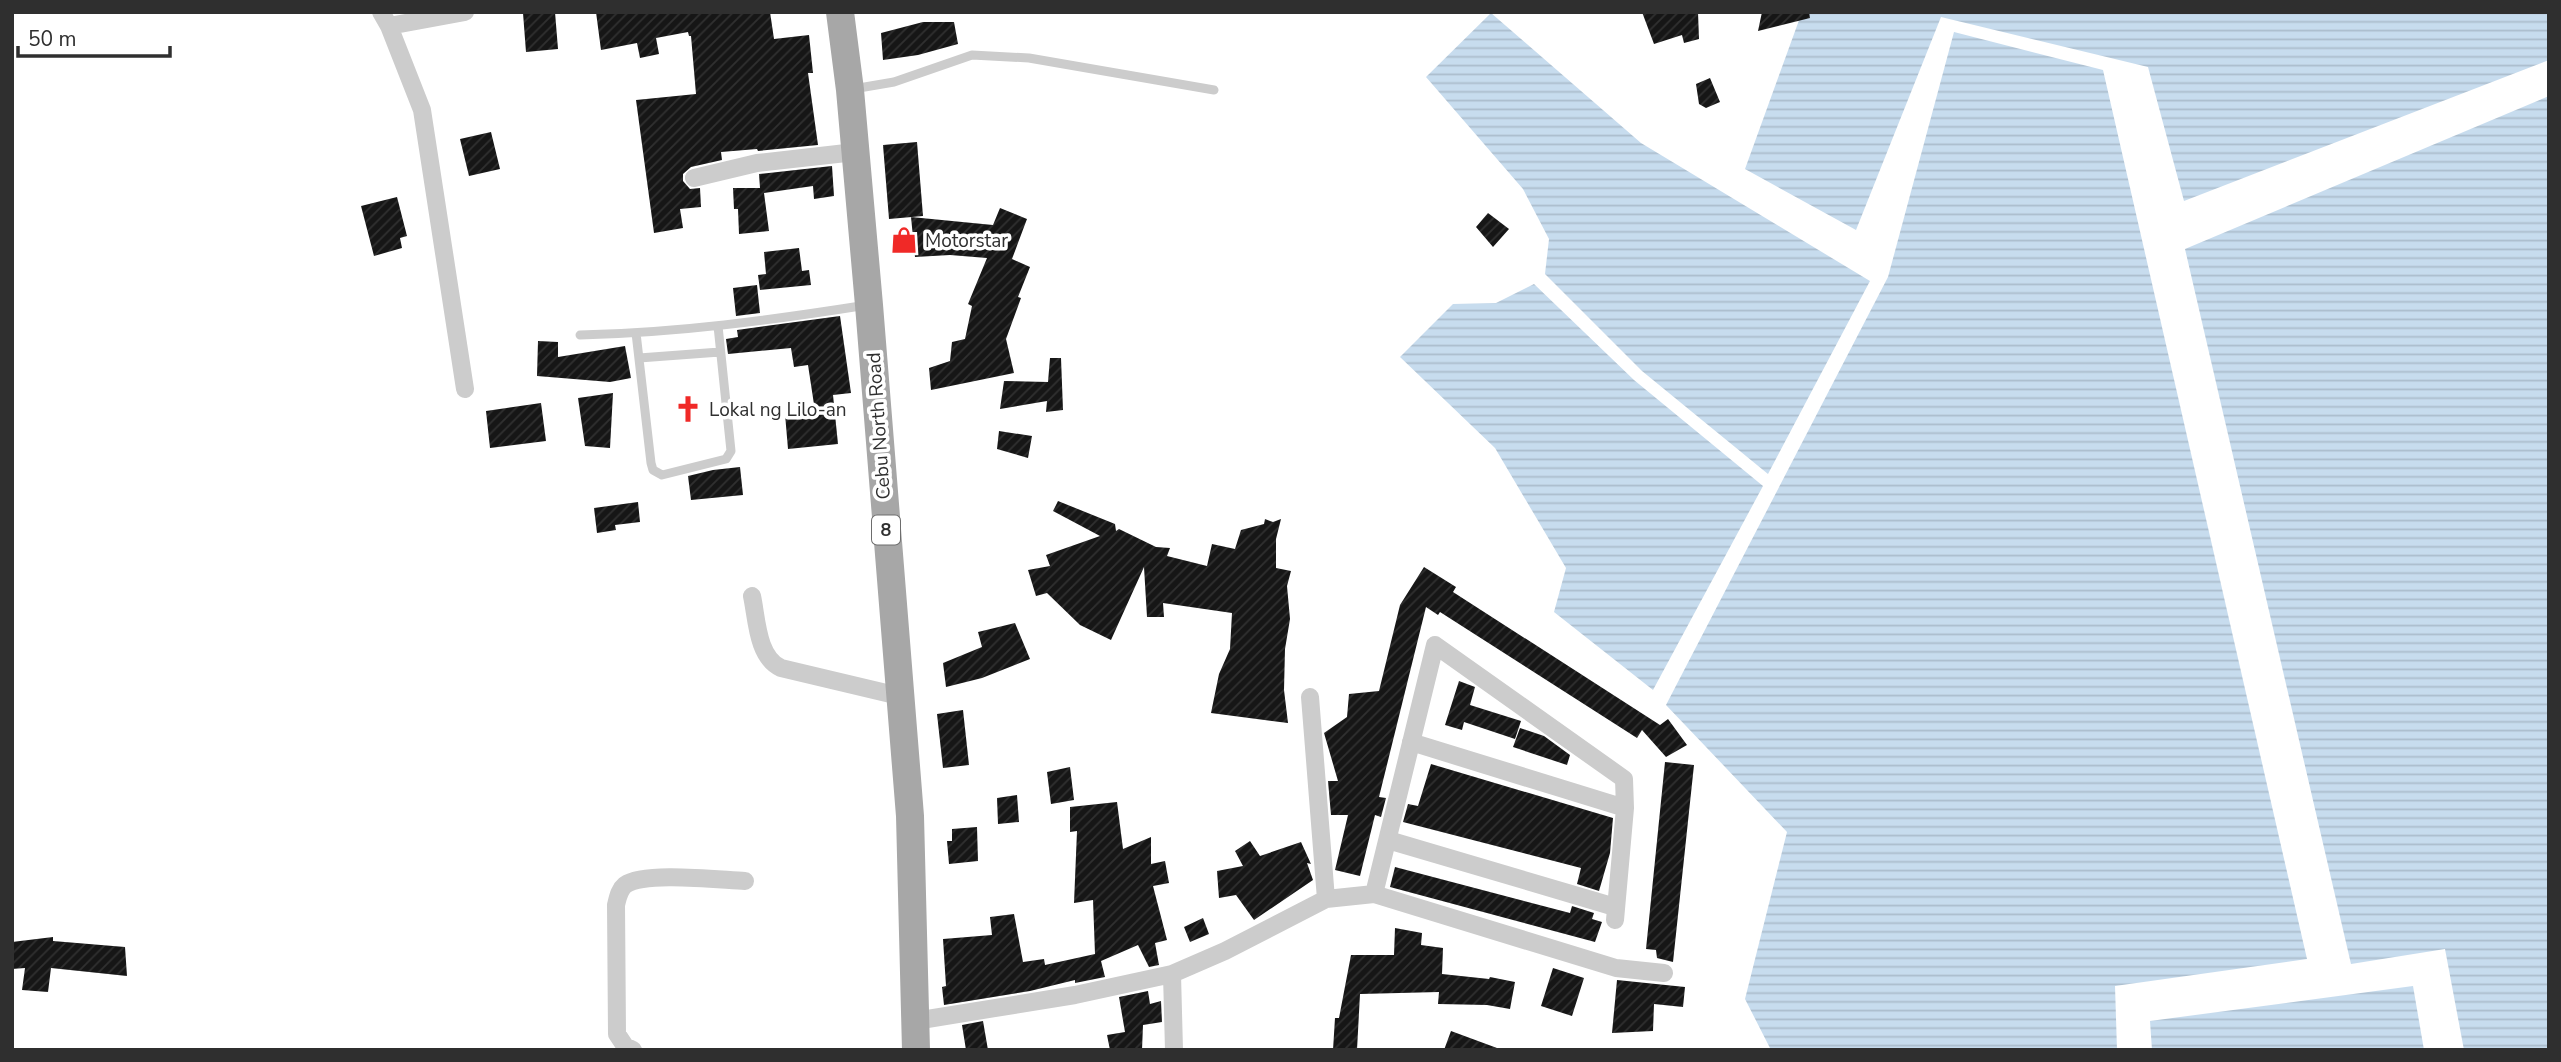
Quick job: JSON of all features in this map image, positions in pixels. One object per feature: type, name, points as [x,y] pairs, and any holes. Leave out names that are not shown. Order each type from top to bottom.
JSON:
[{"type":"main road","name":"Cebu North Road","points":[[840,12],[869,305],[910,816],[916,1050]]},
{"type":"street","points":[[465,12],[385,19],[422,110],[465,389]]},
{"type":"street","points":[[694,178],[757,163],[855,152]]},
{"type":"street","points":[[752,596],[765,653],[772,664],[900,696]]},
{"type":"street","points":[[1374,894],[1435,645],[1624,779],[1625,807],[1615,913],[1388,840]]},
{"type":"street","points":[[1310,697],[1326,899]]},
{"type":"street","points":[[1411,742],[1625,807]]},
{"type":"street","points":[[633,1050],[625,1046],[617,1034],[616,905],[619,892],[627,884],[653,878],[745,881]]},
{"type":"street","points":[[915,1021],[1075,995],[1172,974],[1225,951],[1326,899],[1374,894],[1616,968],[1664,973]]},
{"type":"street","points":[[1172,974],[1174,1050]]},
{"type":"lane","points":[[849,90],[894,82],[971,55],[1029,58],[1214,90]]},
{"type":"lane","points":[[580,335],[636,334],[718,326],[869,305]]},
{"type":"lane","points":[[636,334],[651,463],[653,470],[662,475],[726,459],[731,451],[718,326]]},
{"type":"lane","points":[[639,358],[720,352]]},
{"type":"water","points":[[1802,12],[2549,12],[2549,60],[2184,201],[2148,67],[1941,17],[1856,230],[1745,169]]},
{"type":"water","points":[[1491,13],[1641,143],[1870,281],[1768,474],[1642,371],[1545,274],[1549,239],[1523,189],[1426,77]]},
{"type":"water","points":[[1954,32],[2103,70],[2307,959],[2115,986],[2117,1050],[1771,1050],[1745,999],[1787,832],[1666,705],[1888,277]]},
{"type":"water","points":[[2549,96],[2549,1050],[2464,1050],[2445,949],[2351,964],[2185,249]]},
{"type":"water","points":[[1534,284],[1634,380],[1763,486],[1653,690],[1554,612],[1566,568],[1495,448],[1400,357],[1453,304],[1496,303]]},
{"type":"water","points":[[2413,986],[2424,1050],[2152,1050],[2150,1021]]},
{"type":"building","points":[[555,12],[558,49],[526,52],[523,13]]},
{"type":"building","points":[[596,12],[770,12],[774,39],[809,35],[813,73],[808,73],[818,145],[721,152],[722,160],[691,167],[683,174],[683,181],[690,189],[700,188],[701,207],[680,209],[683,228],[654,233],[636,100],[696,94],[691,36],[688,32],[656,38],[659,54],[640,58],[637,43],[601,50]]},
{"type":"building","points":[[1642,12],[1698,12],[1699,39],[1684,43],[1682,35],[1654,44]]},
{"type":"building","points":[[1762,12],[1809,12],[1810,18],[1758,31]]},
{"type":"building","points":[[923,22],[954,22],[958,44],[918,55],[883,60],[881,33]]},
{"type":"building","points":[[1710,78],[1720,102],[1706,108],[1699,104],[1696,84]]},
{"type":"building","points":[[491,132],[500,169],[469,176],[460,139]]},
{"type":"building","points":[[917,142],[923,216],[889,219],[883,145]]},
{"type":"building","points":[[832,166],[834,196],[814,199],[813,186],[764,193],[769,231],[739,234],[738,209],[734,209],[733,188],[760,188],[759,174]]},
{"type":"building","points":[[397,197],[407,236],[400,238],[402,248],[374,256],[361,206]]},
{"type":"building","points":[[1000,208],[1027,219],[1012,259],[1030,267],[1006,339],[1014,373],[931,390],[929,368],[950,361],[952,342],[965,339],[972,306],[968,304],[987,258],[950,255],[915,257],[911,217],[993,225]]},
{"type":"building","points":[[1488,213],[1509,229],[1493,247],[1476,227]]},
{"type":"building","points":[[799,248],[802,271],[809,270],[811,285],[760,290],[758,275],[766,274],[764,252]]},
{"type":"building","points":[[757,285],[760,313],[736,316],[733,288]]},
{"type":"building","points":[[840,316],[851,393],[833,395],[838,444],[788,449],[785,414],[815,411],[808,365],[794,367],[791,348],[728,354],[726,339],[738,337],[737,330]]},
{"type":"building","points":[[538,341],[558,342],[558,357],[625,346],[631,378],[610,382],[537,376]]},
{"type":"building","points":[[1050,358],[1061,358],[1063,410],[1046,412],[1047,401],[1000,409],[1004,381],[1048,382]]},
{"type":"building","points":[[613,393],[610,448],[585,446],[578,398]]},
{"type":"building","points":[[541,403],[546,441],[490,448],[486,411]]},
{"type":"building","points":[[999,431],[1032,436],[1028,458],[997,449]]},
{"type":"building","points":[[740,467],[743,495],[691,500],[688,476]]},
{"type":"building","points":[[1058,501],[1115,524],[1116,531],[1119,529],[1156,547],[1170,548],[1167,556],[1207,566],[1212,544],[1235,549],[1241,530],[1264,524],[1265,519],[1273,522],[1281,519],[1276,539],[1276,568],[1291,571],[1287,586],[1290,619],[1285,649],[1284,690],[1288,723],[1211,713],[1219,674],[1230,649],[1232,613],[1163,603],[1164,617],[1147,617],[1144,567],[1111,640],[1080,625],[1047,593],[1036,596],[1028,570],[1050,566],[1046,555],[1100,536],[1053,511]]},
{"type":"building","points":[[638,502],[640,522],[615,525],[616,530],[597,533],[594,508]]},
{"type":"building","points":[[1424,567],[1456,587],[1453,592],[1660,725],[1668,719],[1687,745],[1666,757],[1642,730],[1637,738],[1440,612],[1438,615],[1426,607],[1379,797],[1386,798],[1381,817],[1375,815],[1360,876],[1335,870],[1348,815],[1331,815],[1328,781],[1338,781],[1324,733],[1347,717],[1349,694],[1379,691],[1400,605]]},
{"type":"building","points":[[1015,623],[1030,659],[982,678],[946,687],[943,663],[982,647],[978,632]]},
{"type":"building","points":[[1459,681],[1475,687],[1470,705],[1521,721],[1515,739],[1464,722],[1462,730],[1445,725]]},
{"type":"building","points":[[963,710],[969,765],[943,768],[937,714]]},
{"type":"building","points":[[1520,728],[1544,736],[1570,755],[1567,765],[1513,747]]},
{"type":"building","points":[[1665,762],[1694,765],[1673,962],[1657,958],[1656,950],[1646,949]]},
{"type":"building","points":[[1431,764],[1613,818],[1610,853],[1599,891],[1577,884],[1581,868],[1403,822],[1408,804],[1418,806]]},
{"type":"building","points":[[1070,767],[1074,800],[1051,804],[1047,772]]},
{"type":"building","points":[[1017,795],[1019,822],[998,824],[997,798]]},
{"type":"building","points":[[1117,802],[1123,849],[1151,837],[1151,864],[1165,861],[1169,883],[1153,886],[1167,940],[1155,943],[1159,965],[1149,967],[1138,945],[1101,961],[1105,977],[1075,983],[1075,980],[1030,991],[944,1005],[942,987],[946,986],[943,939],[992,935],[990,917],[1014,914],[1023,962],[1044,959],[1045,965],[1095,954],[1093,900],[1074,903],[1077,831],[1070,832],[1070,807]]},
{"type":"building","points":[[977,827],[978,861],[949,864],[947,841],[952,841],[952,829]]},
{"type":"building","points":[[1250,841],[1260,856],[1301,842],[1311,864],[1307,863],[1313,880],[1254,920],[1236,895],[1219,898],[1217,871],[1243,866],[1235,851]]},
{"type":"building","points":[[1395,867],[1570,913],[1572,906],[1594,913],[1592,919],[1602,922],[1595,942],[1390,887]]},
{"type":"building","points":[[1203,918],[1209,934],[1190,942],[1184,927]]},
{"type":"building","points":[[1395,928],[1422,933],[1421,945],[1443,948],[1442,974],[1490,977],[1515,982],[1510,1009],[1487,1005],[1438,1004],[1439,992],[1360,994],[1357,1050],[1333,1050],[1335,1018],[1339,1018],[1351,955],[1394,955]]},
{"type":"building","points":[[53,937],[53,941],[125,947],[127,976],[51,968],[48,992],[22,990],[25,968],[12,969],[12,942]]},
{"type":"building","points":[[1553,968],[1584,978],[1572,1016],[1541,1006]]},
{"type":"building","points":[[1617,980],[1685,987],[1683,1007],[1654,1004],[1653,1031],[1612,1033]]},
{"type":"building","points":[[1148,991],[1150,1004],[1161,1001],[1162,1022],[1143,1025],[1142,1050],[1110,1050],[1107,1035],[1125,1032],[1119,997]]},
{"type":"building","points":[[983,1021],[988,1050],[966,1050],[962,1025]]},
{"type":"building","points":[[1451,1031],[1497,1048],[1497,1050],[1444,1050]]},
{"type":"place","name":"Motorstar","points":[[904,240]]},
{"type":"place","name":"Lokal ng Lilo-an","points":[[688,409]]}]
